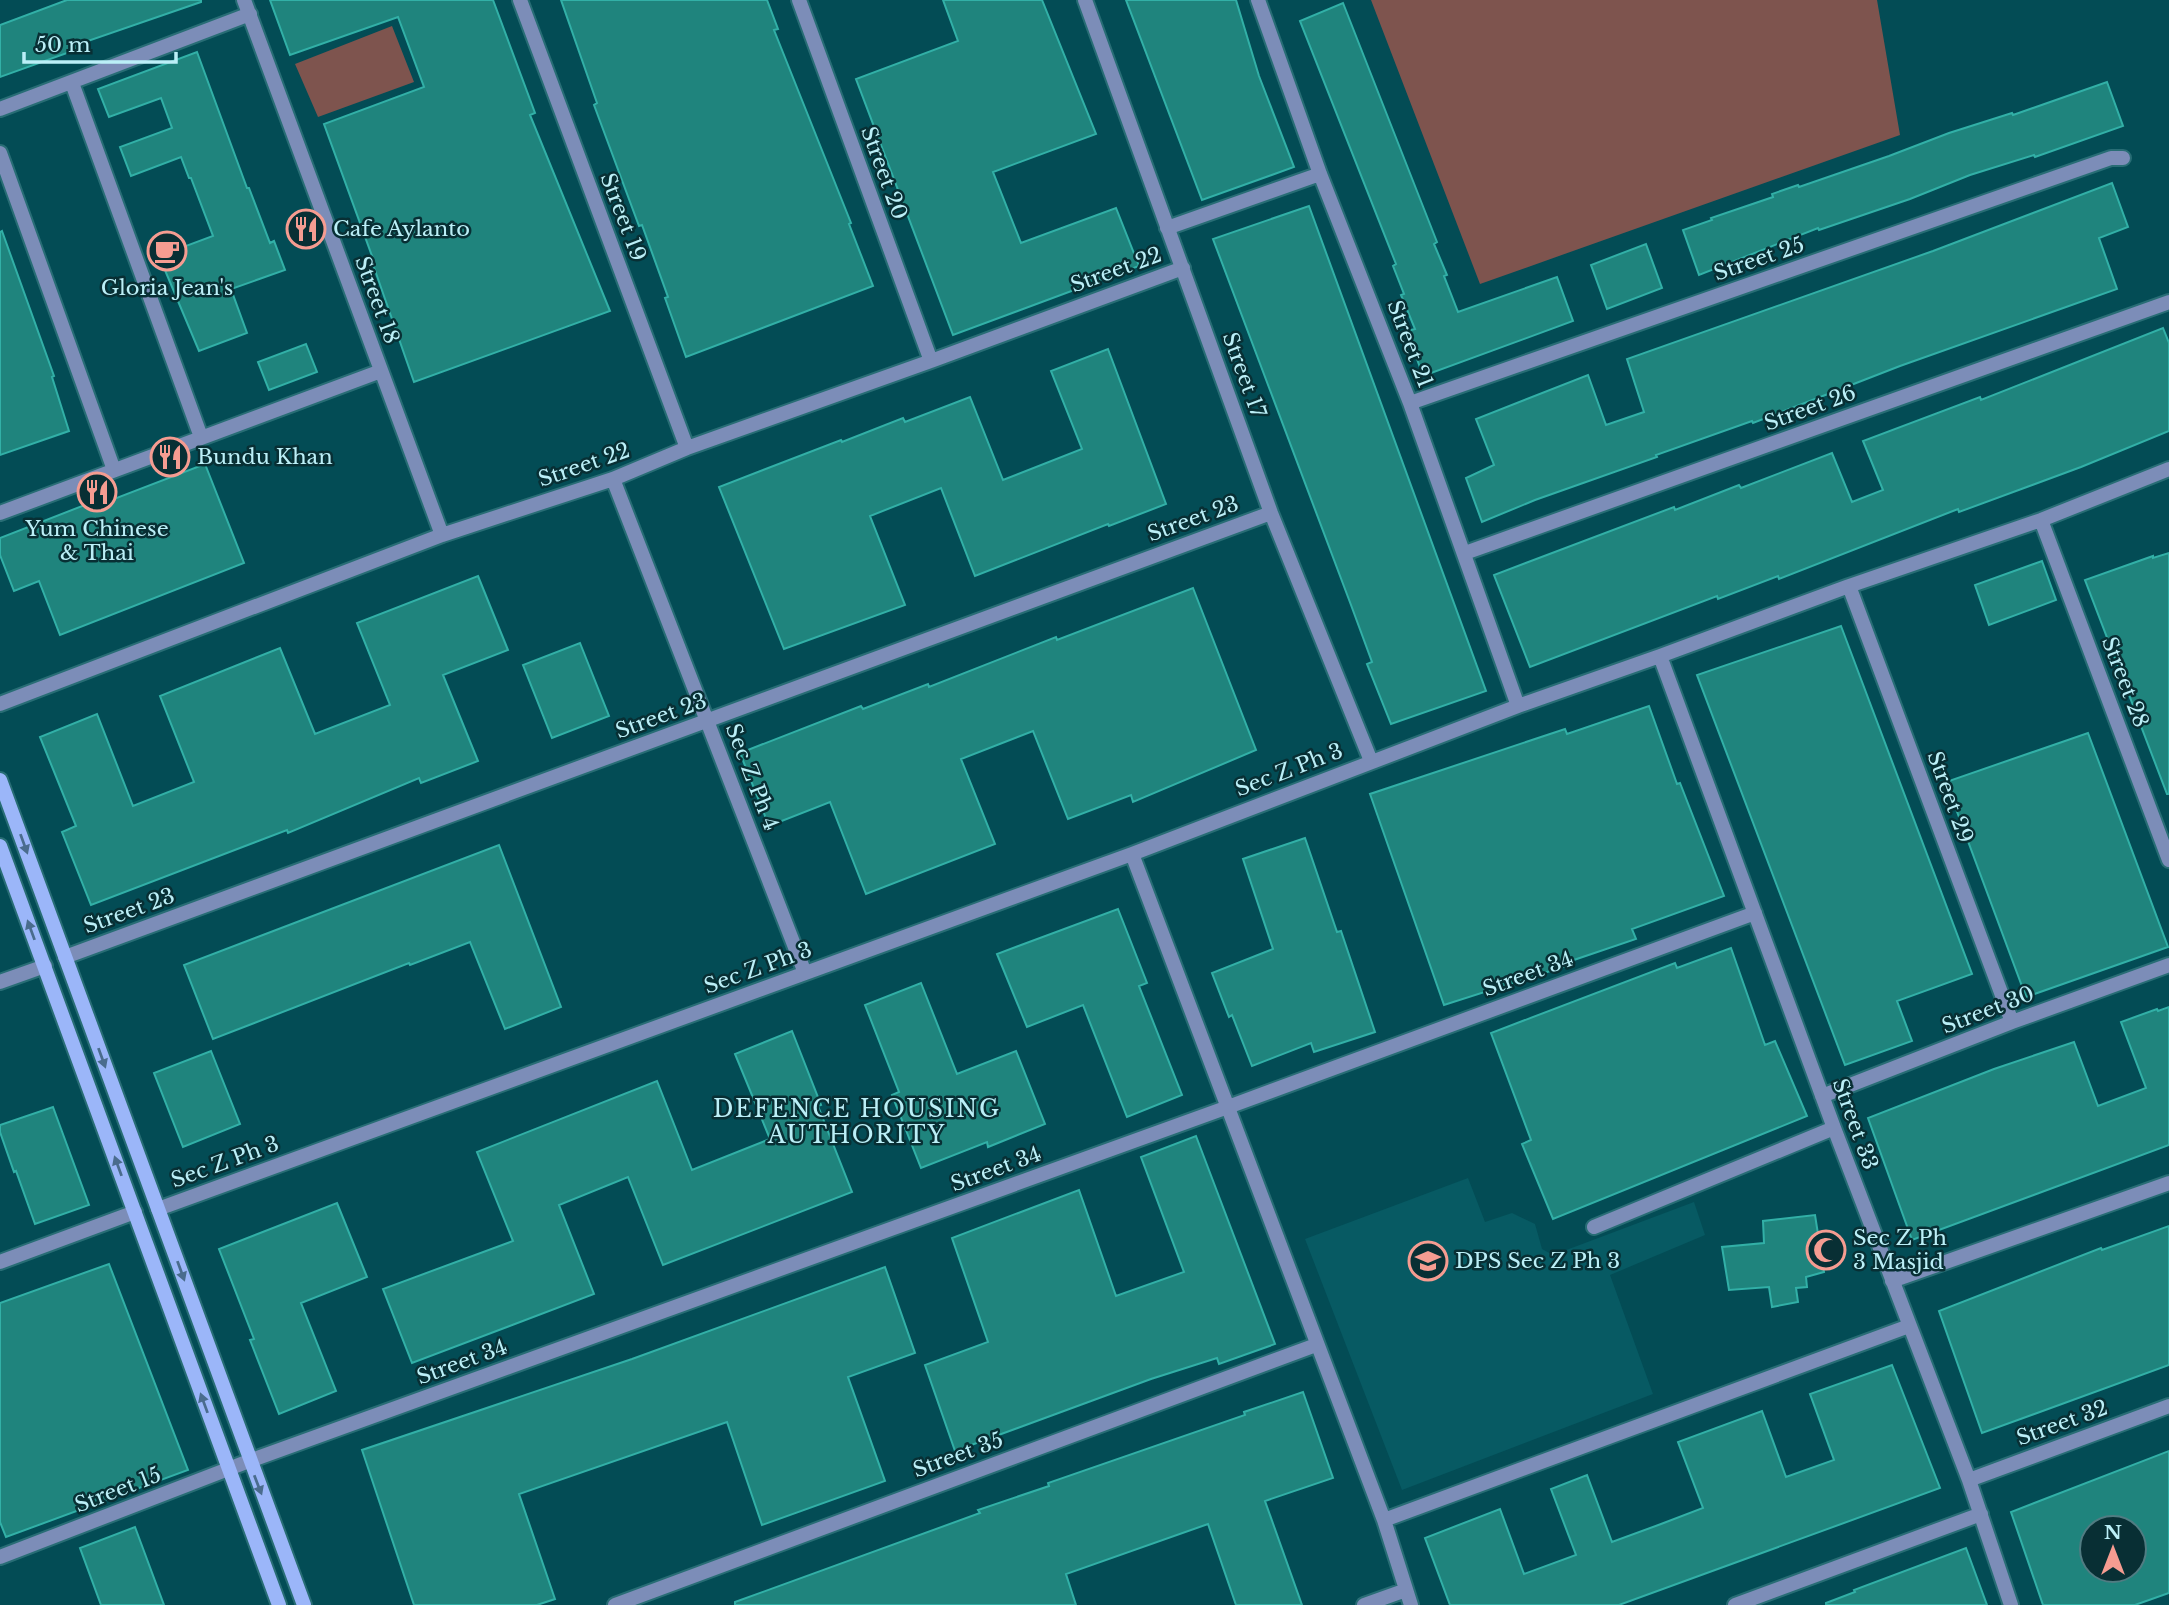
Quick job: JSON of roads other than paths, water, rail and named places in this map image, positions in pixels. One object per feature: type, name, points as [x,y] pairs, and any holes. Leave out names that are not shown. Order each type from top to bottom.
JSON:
[{"type":"main road","points":[[0,780],[304,1605]]},
{"type":"main road","points":[[0,846],[279,1605]]},
{"type":"street","name":"Street 18","points":[[244,0],[442,535]]},
{"type":"street","name":"Street 19","points":[[520,0],[687,448]]},
{"type":"street","name":"Street 20","points":[[799,0],[931,361]]},
{"type":"street","name":"Street 17","points":[[1085,0],[1271,513],[1371,761]]},
{"type":"street","name":"Street 21","points":[[1258,0],[1320,174],[1410,403],[1518,706]]},
{"type":"street","points":[[0,109],[250,14]]},
{"type":"street","points":[[72,83],[201,437]]},
{"type":"street","points":[[0,153],[114,470]]},
{"type":"street","name":"Street 25","points":[[1410,403],[2112,158],[2123,158]]},
{"type":"street","points":[[1167,228],[1320,174]]},
{"type":"street","name":"Street 22","points":[[0,704],[442,535],[613,478],[687,448],[1183,268]]},
{"type":"street","name":"Street 26","points":[[1465,553],[2169,302]]},
{"type":"street","points":[[0,513],[381,371]]},
{"type":"street","name":"Sec Z Ph 3","points":[[158,1209],[1132,854],[1518,706],[1849,586],[2041,520],[2169,469]]},
{"type":"street","name":"Sec Z Ph 4","points":[[613,478],[805,973]]},
{"type":"street","name":"Street 23","points":[[65,957],[1271,513]]},
{"type":"street","name":"Street 28","points":[[2041,520],[2169,860]]},
{"type":"street","name":"Street 29","points":[[1849,586],[2012,1022]]},
{"type":"street","name":"Street 33","points":[[1660,656],[1822,1096],[1969,1480],[2011,1605]]},
{"type":"street","points":[[1132,854],[1384,1520],[1411,1605]]},
{"type":"street","name":"Street 34","points":[[249,1461],[1228,1107],[1755,913]]},
{"type":"street","name":"Street 30","points":[[1822,1096],[2012,1022],[2169,965]]},
{"type":"street","points":[[0,982],[45,966]]},
{"type":"street","points":[[1594,1227],[1834,1128]]},
{"type":"street","points":[[1892,1281],[2169,1183]]},
{"type":"street","points":[[0,1262],[135,1212]]},
{"type":"street","points":[[1384,1520],[1909,1326]]},
{"type":"street","name":"Street 35","points":[[615,1605],[1316,1345]]},
{"type":"street","name":"Street 32","points":[[1969,1480],[2169,1406]]},
{"type":"street","name":"Street 15","points":[[0,1557],[249,1461]]},
{"type":"street","points":[[1735,1605],[1981,1514]]},
{"type":"street","points":[[1364,1605],[1406,1590]]},
{"type":"place","name":"Cafe Aylanto","points":[[306,229]]},
{"type":"place","name":"Gloria Jean's","points":[[167,251]]},
{"type":"place","name":"Bundu Khan","points":[[170,457]]},
{"type":"place","name":"Yum Chinese & Thai","points":[[97,492]]},
{"type":"place","name":"Sec Z Ph 3 Masjid","points":[[1826,1250]]},
{"type":"place","name":"DPS Sec Z Ph 3","points":[[1428,1261]]},
{"type":"district","name":"DEFENCE HOUSING AUTHORITY","points":[[857,1122]]}]
